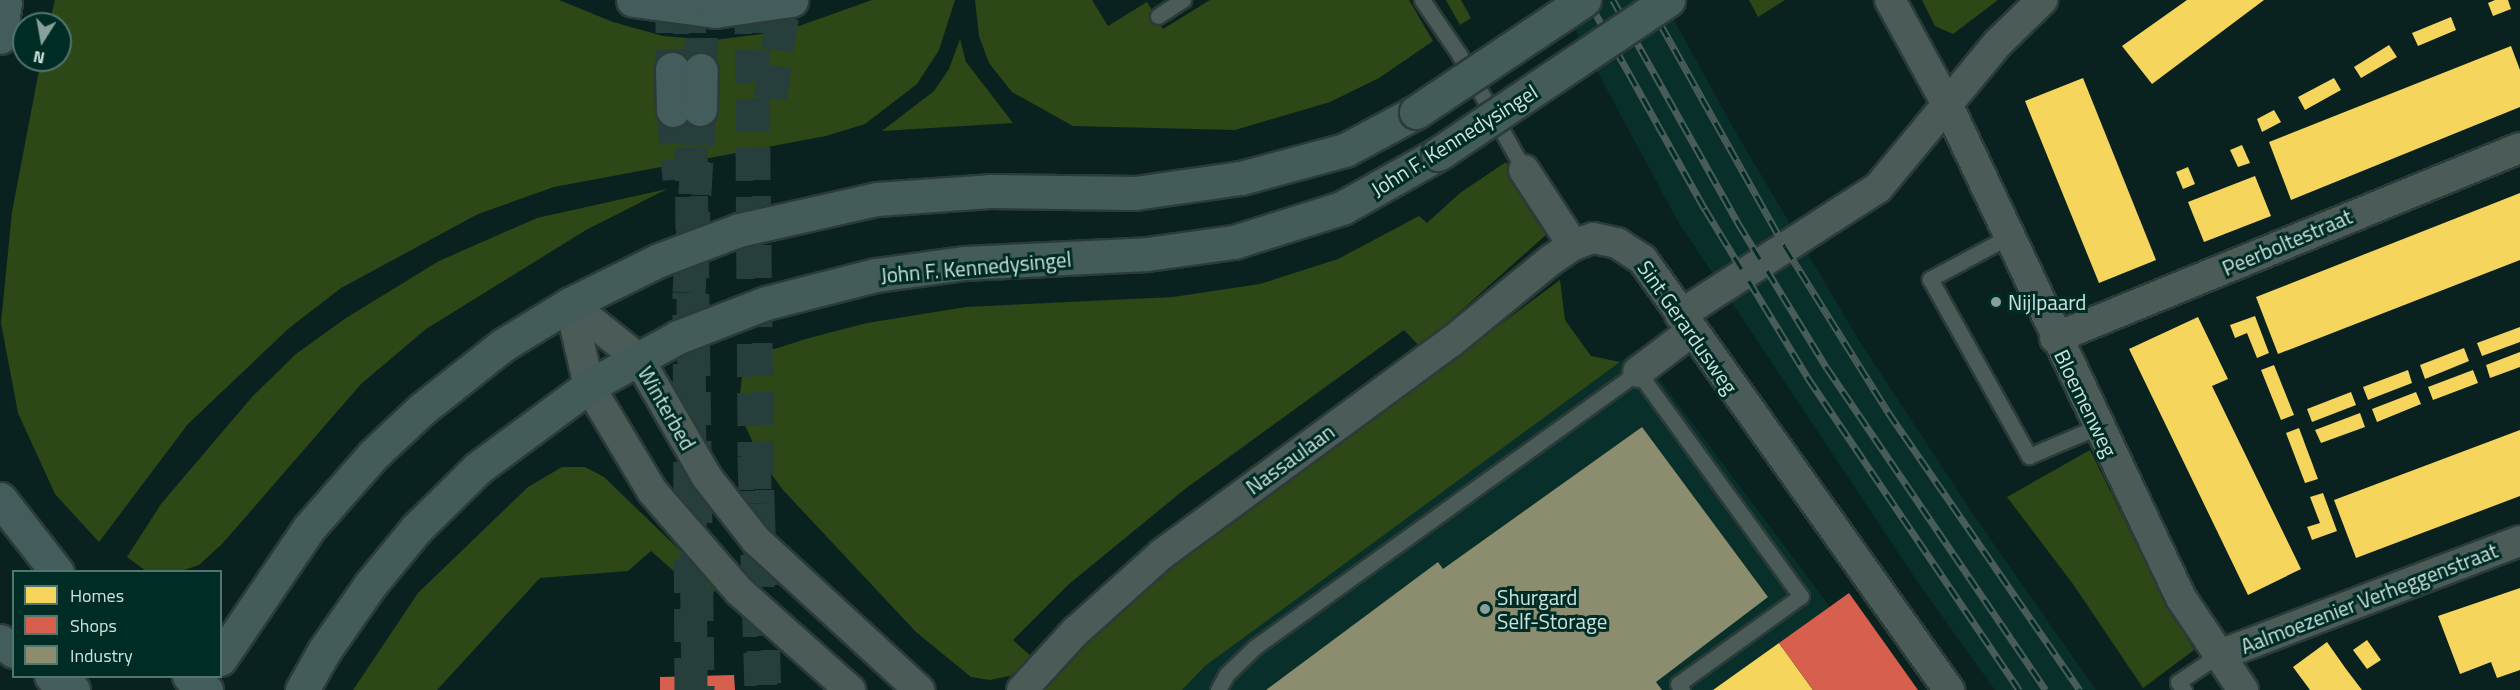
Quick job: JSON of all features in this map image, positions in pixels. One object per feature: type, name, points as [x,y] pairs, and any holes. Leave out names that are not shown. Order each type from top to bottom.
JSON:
[{"type":"highway","points":[[633,0],[715,11],[791,0]]},
{"type":"highway","points":[[686,70],[686,110]]},
{"type":"highway","points":[[0,499],[55,570]]},
{"type":"highway","points":[[54,678],[72,690]]},
{"type":"main road","name":"John F. Kennedysingel","points":[[222,656],[309,528],[373,455],[422,409],[503,345],[570,304],[712,240],[806,213],[922,193],[1135,193],[1197,186],[1314,161],[1365,141],[1416,112],[1584,0]]},
{"type":"main road","name":"John F. Kennedysingel","points":[[302,690],[370,585],[416,529],[478,468],[589,386],[678,337],[766,303],[876,275],[965,263],[1190,250],[1277,232],[1342,208],[1438,154],[1668,0]]},
{"type":"street","name":"Bloemenweg","points":[[1890,0],[1948,106],[2097,427],[2181,598],[2217,656],[2243,690]]},
{"type":"street","points":[[1638,372],[1686,323],[1878,188],[1998,43],[2042,0]]},
{"type":"street","name":"Peerboltestraat","points":[[2055,338],[2520,148]]},
{"type":"street","points":[[1524,170],[1573,245]]},
{"type":"street","name":"Sint Gerardusweg","points":[[1573,245],[1593,238],[1627,248],[1643,260],[1949,690]]},
{"type":"street","name":"Nassaulaan","points":[[1022,690],[1075,632],[1162,554],[1451,342],[1573,245]]},
{"type":"street","points":[[570,304],[589,386],[640,474],[696,546],[739,591],[850,690]]},
{"type":"street","name":"Winterbed","points":[[570,304],[638,358],[706,476],[756,540],[919,690]]},
{"type":"street","name":"Aalmoezenier Verheggenstraat","points":[[2217,656],[2520,541]]},
{"type":"lane","points":[[1158,16],[1184,0]]},
{"type":"lane","points":[[1422,0],[1459,54],[1524,170]]},
{"type":"lane","points":[[2008,237],[1930,279],[2029,456],[2097,427]]},
{"type":"lane","points":[[1218,690],[1227,674],[1256,647],[1638,372],[1801,596],[1678,684],[1682,690]]},
{"type":"lane","points":[[2184,690],[2178,682],[2217,656]]},
{"type":"shaded area","points":[[1559,0],[1663,0],[1735,131],[1860,342],[1975,517],[2096,690],[1995,690],[1919,584],[1677,220]]},
{"type":"shaded area","points":[[1637,349],[1892,690],[1182,690],[1205,666]]},
{"type":"green space","points":[[55,0],[559,0],[613,22],[663,36],[714,40],[785,31],[872,0],[955,0],[939,50],[917,84],[865,124],[826,136],[554,187],[478,214],[341,288],[288,329],[188,424],[99,542],[55,494],[18,413],[1,323],[12,212],[39,72],[72,72],[72,12],[52,12]]},
{"type":"green space","points":[[975,0],[1092,0],[1108,26],[1147,2],[1163,29],[1210,0],[1409,0],[1433,41],[1379,78],[1330,102],[1235,130],[1073,126],[1012,92],[989,63],[979,36]]},
{"type":"green space","points":[[1446,0],[1461,0],[1471,18],[1460,25]]},
{"type":"green space","points":[[1749,0],[1785,0],[1758,17]]},
{"type":"green space","points":[[1922,0],[1998,0],[1953,34],[1935,26]]},
{"type":"green space","points":[[960,39],[966,62],[1013,123],[882,131],[934,91],[949,69]]},
{"type":"green space","points":[[1506,162],[1548,233],[1420,347],[1404,330],[1185,489],[1069,584],[1013,640],[1032,657],[1014,675],[990,680],[971,677],[916,632],[783,490],[761,460],[738,410],[742,377],[751,364],[765,352],[867,323],[966,307],[1173,297],[1260,284],[1338,259],[1419,216],[1427,223],[1460,193]]},
{"type":"green space","points":[[667,189],[586,230],[426,329],[361,384],[223,543],[199,565],[184,570],[145,570],[127,557],[161,504],[252,397],[296,354],[346,318],[439,261],[537,218]]},
{"type":"green space","points":[[1560,280],[1565,320],[1591,356],[1620,362],[1205,666],[1182,690],[1034,690],[1159,578]]},
{"type":"green space","points":[[2090,450],[2149,570],[2194,650],[2143,688],[2073,584],[2007,497]]},
{"type":"green space","points":[[562,467],[585,467],[604,477],[718,587],[707,600],[651,551],[628,571],[540,578],[437,690],[353,690],[418,593],[528,487]]},
{"type":"building: Homes","points":[[2187,0],[2264,0],[2152,84],[2122,46]]},
{"type":"building: Homes","points":[[2495,0],[2508,0],[2511,9],[2493,16],[2488,3]]},
{"type":"building: Homes","points":[[2451,17],[2456,30],[2418,46],[2412,33]]},
{"type":"building: Homes","points":[[2389,45],[2397,57],[2361,78],[2354,67]]},
{"type":"building: Homes","points":[[2511,46],[2520,70],[2520,107],[2291,200],[2269,142]]},
{"type":"building: Homes","points":[[2083,78],[2156,260],[2099,283],[2025,101]]},
{"type":"building: Homes","points":[[2334,78],[2341,90],[2305,110],[2298,97]]},
{"type":"building: Homes","points":[[2274,110],[2281,122],[2262,132],[2257,119]]},
{"type":"building: Homes","points":[[2242,145],[2250,163],[2238,167],[2230,150]]},
{"type":"building: Homes","points":[[2188,167],[2195,184],[2183,189],[2176,172]]},
{"type":"building: Homes","points":[[2255,176],[2271,216],[2204,242],[2188,202]]},
{"type":"building: Homes","points":[[2520,193],[2520,260],[2278,354],[2256,297]]},
{"type":"building: Homes","points":[[2255,316],[2269,353],[2257,358],[2247,333],[2235,338],[2230,325]]},
{"type":"building: Homes","points":[[2198,317],[2228,379],[2212,386],[2301,569],[2248,595],[2129,349]]},
{"type":"building: Homes","points":[[2520,327],[2520,342],[2482,356],[2477,343]]},
{"type":"building: Homes","points":[[2464,348],[2469,361],[2425,379],[2420,365]]},
{"type":"building: Homes","points":[[2520,352],[2520,367],[2490,378],[2486,365]]},
{"type":"building: Homes","points":[[2274,365],[2294,415],[2281,420],[2261,370]]},
{"type":"building: Homes","points":[[2408,370],[2412,383],[2368,400],[2363,387]]},
{"type":"building: Homes","points":[[2473,370],[2478,383],[2433,400],[2428,387]]},
{"type":"building: Homes","points":[[2351,392],[2356,405],[2312,422],[2307,409]]},
{"type":"building: Homes","points":[[2416,392],[2421,404],[2377,422],[2372,409]]},
{"type":"building: Homes","points":[[2360,413],[2365,427],[2321,443],[2315,430]]},
{"type":"building: Homes","points":[[2299,428],[2318,479],[2305,483],[2286,433]]},
{"type":"building: Homes","points":[[2520,430],[2520,496],[2356,558],[2334,500]]},
{"type":"building: Homes","points":[[2323,493],[2337,531],[2312,540],[2307,527],[2320,523],[2310,497]]},
{"type":"building: Homes","points":[[2520,588],[2520,670],[2497,678],[2491,662],[2460,674],[2438,616]]},
{"type":"building: Homes","points":[[2367,640],[2381,660],[2367,669],[2353,650]]},
{"type":"building: Homes","points":[[2327,642],[2362,690],[2310,690],[2293,667]]},
{"type":"building: Homes","points":[[1779,643],[1813,690],[1713,690]]},
{"type":"building: Shops","points":[[1849,593],[1918,690],[1813,690],[1779,643]]},
{"type":"building: Shops","points":[[734,675],[735,690],[660,690],[660,677]]},
{"type":"building: Industry","points":[[1642,427],[1768,597],[1656,682],[1662,690],[1266,690],[1438,562],[1443,569]]},
{"type":"tunnel","points":[[672,0],[672,69]]},
{"type":"tunnel","points":[[689,0],[698,690]]},
{"type":"tunnel","points":[[701,0],[701,70]]},
{"type":"tunnel","points":[[751,0],[754,456],[761,690]]},
{"type":"tunnel","points":[[752,0],[758,503],[765,690]]},
{"type":"tunnel","points":[[770,98],[785,0]]},
{"type":"tunnel","points":[[691,690],[689,292],[700,109]]},
{"type":"tunnel","points":[[673,110],[679,179]]},
{"type":"railway","points":[[1588,0],[1705,209],[1808,378],[2019,690]]},
{"type":"railway","points":[[1613,0],[1738,223],[1827,368],[2046,690]]},
{"type":"railway","points":[[1647,0],[1785,247],[1888,412],[2080,690]]},
{"type":"place","name":"Nijlpaard","points":[[1996,302]]},
{"type":"place","name":"Shurgard Self-Storage","points":[[1485,609]]}]
